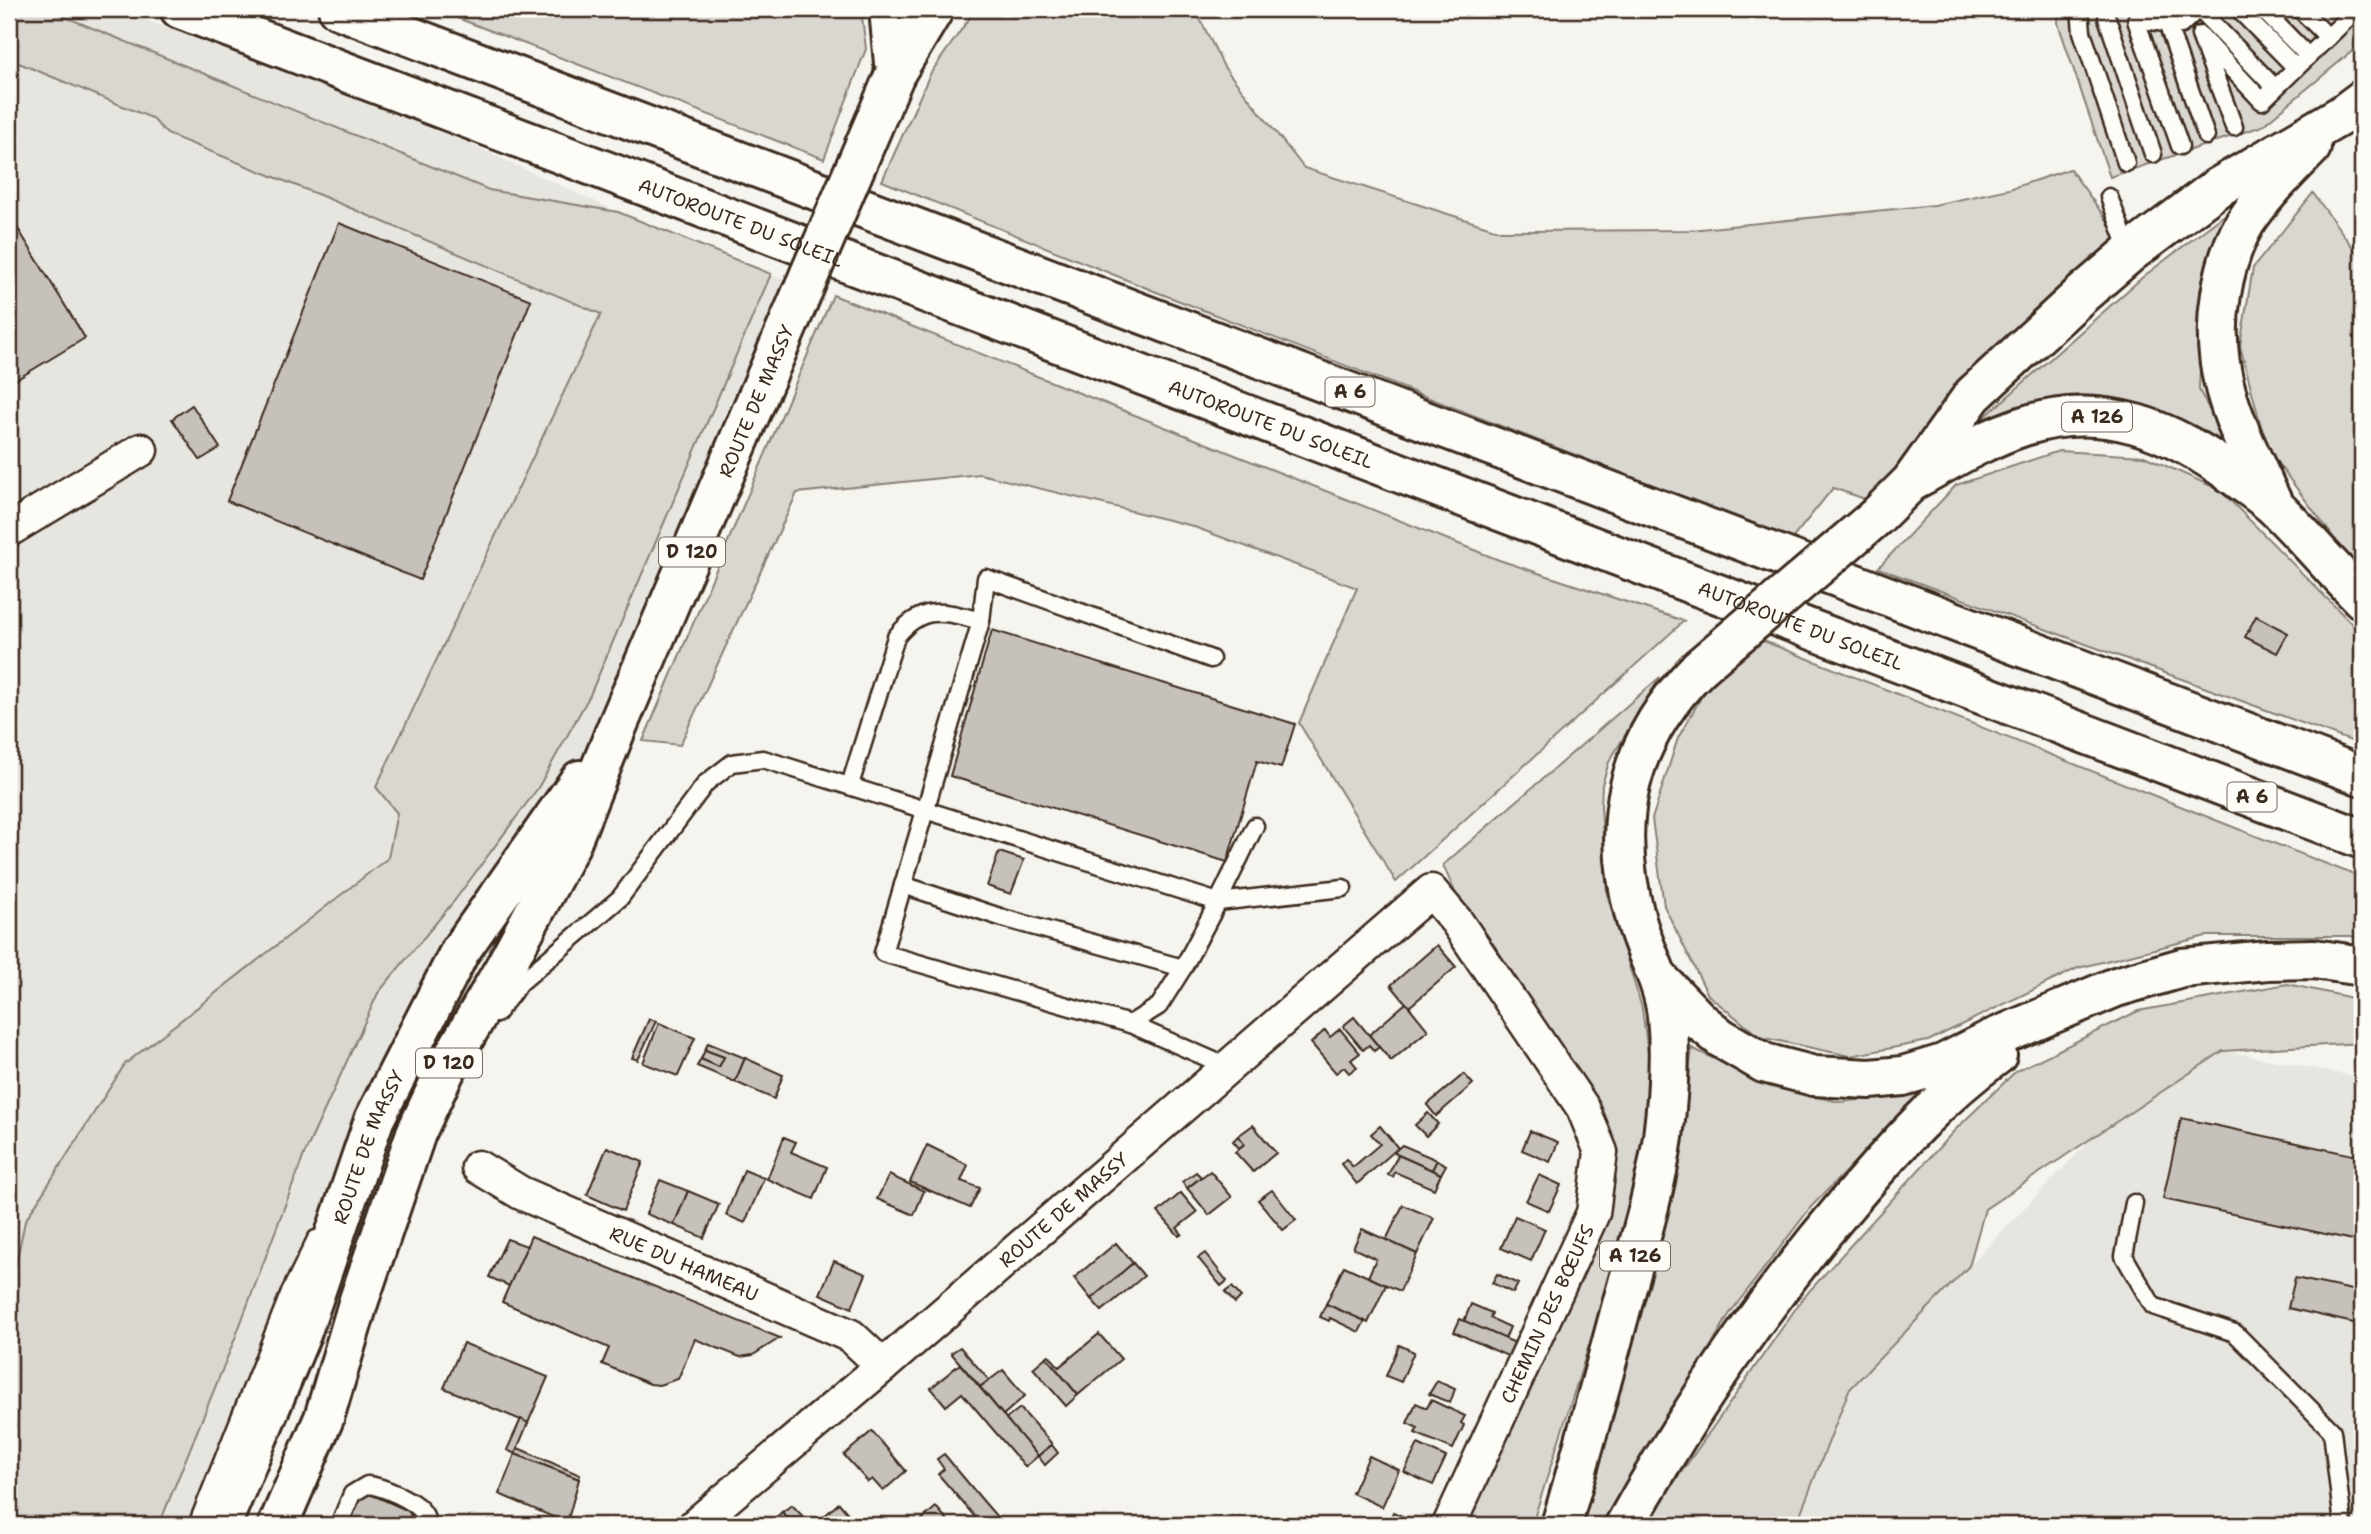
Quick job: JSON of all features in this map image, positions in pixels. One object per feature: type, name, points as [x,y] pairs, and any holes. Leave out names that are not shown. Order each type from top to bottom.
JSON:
[{"type":"main road","name":"AUTOROUTE DU SOLEIL","points":[[180,9],[2362,839]]},
{"type":"main road","name":"A 6","points":[[338,9],[2362,776]]},
{"type":"main road","name":"ROUTE DE MASSY","points":[[889,9],[895,74]]},
{"type":"main road","name":"ROUTE DE MASSY","points":[[278,1525],[324,1418],[359,1300],[412,1145],[445,1071],[570,845],[617,727],[895,74],[915,9]]},
{"type":"main road","name":"D 120","points":[[895,74],[934,9]]},
{"type":"main road","points":[[1911,482],[1962,410],[1990,377],[2130,253],[2217,188],[2352,108]]},
{"type":"main road","points":[[2273,505],[2230,408],[2221,380],[2217,320],[2222,284],[2235,242],[2257,206],[2352,108]]},
{"type":"main road","name":"A 126","points":[[1561,1525],[1642,1230],[1662,1139],[1668,1070],[1667,1015],[1660,981],[1636,921],[1624,853],[1626,805],[1635,767],[1645,740],[1676,691],[1699,668],[1876,517],[1911,482],[1981,443],[2019,427],[2063,418],[2101,417],[2141,426],[2182,441],[2216,462],[2273,505],[2362,598]]},
{"type":"main road","name":"ROUTE DE MASSY","points":[[221,1525],[301,1334],[374,1120],[460,951],[617,727]]},
{"type":"main road","points":[[1660,981],[1700,1021],[1743,1053],[1787,1070],[1870,1079],[1922,1071],[1943,1064],[1990,1040],[2116,986],[2182,968],[2268,960],[2314,959],[2362,966]]},
{"type":"main road","points":[[1625,1525],[1719,1371],[1768,1302],[1875,1171],[1947,1095],[1969,1076],[2059,1012]]},
{"type":"street","points":[[9,530],[141,450]]},
{"type":"street","name":"ROUTE DE MASSY","points":[[695,1525],[883,1366],[1431,891]]},
{"type":"street","name":"CHEMIN DES BŒUFS","points":[[1431,891],[1457,922],[1583,1108],[1601,1152],[1593,1213],[1449,1525]]},
{"type":"street","name":"RUE DU HAMEAU","points":[[478,1167],[521,1193],[850,1336],[883,1366]]},
{"type":"lane","points":[[2080,9],[2081,27],[2126,163]]},
{"type":"lane","points":[[2238,9],[2296,68]]},
{"type":"lane","points":[[2262,9],[2308,56]]},
{"type":"lane","points":[[2301,9],[2328,37]]},
{"type":"lane","points":[[2081,27],[2108,15],[2141,17],[2181,25],[2192,12]]},
{"type":"lane","points":[[2192,12],[2275,88]]},
{"type":"lane","points":[[2192,12],[2234,127]]},
{"type":"lane","points":[[2108,15],[2153,155]]},
{"type":"lane","points":[[2200,35],[2262,101],[2328,37],[2355,15]]},
{"type":"lane","points":[[2141,17],[2180,146]]},
{"type":"lane","points":[[2167,23],[2206,136]]},
{"type":"lane","points":[[2109,197],[2130,253]]},
{"type":"lane","points":[[1211,659],[986,578],[981,621],[883,953],[1130,1024],[1228,1067]]},
{"type":"lane","points":[[850,785],[896,636],[908,622],[924,614],[939,611],[981,621]]},
{"type":"lane","points":[[445,1071],[520,983],[620,898],[706,783],[732,763],[763,759],[1218,902],[1343,888]]},
{"type":"lane","points":[[1130,1024],[1159,1006],[1183,968],[1255,826]]},
{"type":"lane","points":[[903,884],[1003,918],[1183,968]]},
{"type":"lane","points":[[197,1525],[290,1292],[374,1120]]},
{"type":"lane","points":[[2134,1203],[2124,1256],[2153,1306],[2235,1333],[2332,1431],[2343,1525]]},
{"type":"lane","points":[[339,1525],[352,1494],[367,1485],[376,1486],[413,1503],[424,1514],[426,1525]]},
{"type":"shaded area","points":[[9,9],[118,9],[468,143],[618,212],[811,291],[617,727],[460,951],[221,1525],[9,1525]]},
{"type":"shaded area","points":[[9,9],[46,9],[489,190],[618,212],[771,274],[590,695],[538,788],[455,900],[378,993],[304,1155],[234,1341],[159,1525],[9,1525],[9,1297],[25,1221],[125,1064],[388,858],[397,813],[376,787],[601,314],[322,196],[167,134],[152,118],[9,59]]},
{"type":"shaded area","points":[[434,9],[861,9],[866,49],[824,159]]},
{"type":"shaded area","points":[[976,9],[1195,9],[1224,67],[1304,168],[1501,231],[1691,230],[1934,205],[2009,189],[2070,169],[2125,245],[1865,499],[1833,488],[1792,539],[1154,291],[882,181],[930,74]]},
{"type":"shaded area","points":[[2059,9],[2362,9],[2362,43],[2262,126],[2110,177],[2058,23]]},
{"type":"shaded area","points":[[2313,193],[2362,260],[2362,575],[2267,449],[2240,346],[2253,268]]},
{"type":"shaded area","points":[[2235,207],[2214,242],[2202,321],[2199,390],[2228,444],[2168,414],[2147,406],[2103,396],[2081,395],[2048,399],[1980,421],[2144,276]]},
{"type":"shaded area","points":[[833,295],[1499,560],[1684,621],[1396,882],[1299,723],[1357,588],[1189,525],[980,474],[797,493],[680,745],[643,741]]},
{"type":"shaded area","points":[[2059,451],[2144,456],[2220,490],[2362,634],[2362,745],[1878,568],[1956,485]]},
{"type":"shaded area","points":[[1761,640],[2362,878],[2362,939],[2351,936],[2206,936],[2078,968],[1928,1041],[1850,1056],[1760,1037],[1708,995],[1664,906],[1652,819],[1678,738],[1708,685]]},
{"type":"shaded area","points":[[1660,677],[1609,762],[1602,785],[1601,807],[1607,894],[1642,1008],[1650,1067],[1643,1158],[1592,1336],[1532,1525],[1467,1525],[1610,1197],[1619,1151],[1580,1078],[1462,908],[1443,865]]},
{"type":"shaded area","points":[[2287,984],[2362,1000],[2362,1043],[2223,1051],[1985,1209],[1969,1266],[1849,1390],[1796,1525],[1649,1525],[1660,1503],[1803,1298],[1953,1132],[2016,1071],[2138,1011]]},
{"type":"shaded area","points":[[2184,1043],[2362,1078],[2362,1525],[1796,1525],[1849,1390]]},
{"type":"shaded area","points":[[1692,1048],[1771,1087],[1840,1102],[1922,1093],[1811,1207],[1730,1313],[1606,1525],[1576,1525],[1686,1098]]},
{"type":"building","points":[[9,214],[85,338],[9,384]]},
{"type":"building","points":[[339,223],[531,300],[420,580],[227,501]]},
{"type":"building","points":[[192,405],[220,448],[200,460],[172,419]]},
{"type":"building","points":[[2256,616],[2288,633],[2277,653],[2245,637]]},
{"type":"building","points":[[992,630],[1295,724],[1281,768],[1257,761],[1227,862],[950,776]]},
{"type":"building","points":[[999,852],[1024,860],[1011,894],[987,886]]},
{"type":"building","points":[[1437,945],[1456,967],[1409,1007],[1391,985]]},
{"type":"building","points":[[1406,1003],[1428,1030],[1391,1061],[1369,1035]]},
{"type":"building","points":[[1354,1017],[1379,1047],[1374,1051],[1369,1045],[1363,1050],[1343,1026]]},
{"type":"building","points":[[649,1019],[656,1021],[638,1060],[632,1058]]},
{"type":"building","points":[[659,1023],[695,1038],[678,1076],[643,1063]]},
{"type":"building","points":[[1340,1029],[1360,1053],[1351,1060],[1357,1067],[1349,1073],[1344,1067],[1336,1073],[1311,1043],[1325,1030],[1330,1037]]},
{"type":"building","points":[[708,1043],[745,1058],[735,1082],[697,1066],[701,1059],[719,1067],[724,1057],[705,1050]]},
{"type":"building","points":[[705,1050],[724,1057],[719,1067],[701,1059]]},
{"type":"building","points":[[745,1058],[783,1075],[774,1099],[735,1082]]},
{"type":"building","points":[[1464,1074],[1473,1084],[1436,1116],[1427,1105]]},
{"type":"building","points":[[1428,1113],[1438,1124],[1426,1136],[1415,1125]]},
{"type":"building","points":[[2181,1118],[2362,1157],[2362,1242],[2163,1199]]},
{"type":"building","points":[[1253,1125],[1276,1153],[1253,1172],[1235,1152],[1244,1144],[1238,1136]]},
{"type":"building","points":[[1380,1126],[1398,1148],[1357,1184],[1341,1164],[1346,1159],[1353,1167],[1380,1144],[1371,1134]]},
{"type":"building","points":[[1530,1131],[1558,1142],[1550,1162],[1522,1150]]},
{"type":"building","points":[[1238,1136],[1244,1144],[1239,1148],[1233,1141]]},
{"type":"building","points":[[784,1137],[796,1142],[791,1152],[827,1167],[814,1199],[767,1179]]},
{"type":"building","points":[[927,1145],[968,1165],[961,1181],[980,1188],[970,1208],[910,1182]]},
{"type":"building","points":[[1402,1145],[1437,1160],[1432,1170],[1394,1152]]},
{"type":"building","points":[[607,1147],[643,1162],[623,1211],[587,1195]]},
{"type":"building","points":[[1398,1155],[1441,1174],[1434,1189],[1395,1172],[1393,1177],[1388,1175]]},
{"type":"building","points":[[1437,1160],[1446,1165],[1441,1174],[1432,1170]]},
{"type":"building","points":[[744,1170],[764,1178],[745,1223],[726,1215]]},
{"type":"building","points":[[1210,1171],[1232,1197],[1209,1215],[1187,1188]]},
{"type":"building","points":[[1196,1172],[1201,1177],[1187,1188],[1182,1182]]},
{"type":"building","points":[[889,1175],[924,1191],[914,1215],[877,1199]]},
{"type":"building","points":[[1539,1175],[1561,1185],[1549,1211],[1526,1201]]},
{"type":"building","points":[[660,1180],[688,1191],[674,1225],[646,1214]]},
{"type":"building","points":[[1272,1190],[1296,1220],[1283,1230],[1258,1200]]},
{"type":"building","points":[[688,1191],[719,1204],[704,1238],[674,1225]]},
{"type":"building","points":[[1181,1193],[1197,1212],[1177,1228],[1182,1234],[1179,1236],[1158,1212]]},
{"type":"building","points":[[1403,1205],[1434,1218],[1417,1254],[1386,1240]]},
{"type":"building","points":[[1515,1216],[1545,1229],[1531,1261],[1501,1248]]},
{"type":"building","points":[[1362,1229],[1417,1254],[1400,1291],[1368,1277],[1376,1259],[1353,1248]]},
{"type":"building","points":[[531,1236],[780,1338],[753,1355],[740,1357],[695,1339],[678,1379],[659,1385],[650,1384],[602,1364],[609,1348],[502,1302]]},
{"type":"building","points":[[507,1239],[527,1246],[509,1286],[489,1277]]},
{"type":"building","points":[[1116,1243],[1133,1263],[1091,1299],[1074,1278]]},
{"type":"building","points":[[1205,1253],[1227,1281],[1221,1286],[1198,1258]]},
{"type":"building","points":[[834,1261],[866,1274],[852,1308],[820,1294]]},
{"type":"building","points":[[1133,1263],[1144,1276],[1102,1311],[1091,1299]]},
{"type":"building","points":[[1344,1266],[1386,1285],[1368,1323],[1326,1304]]},
{"type":"building","points":[[1497,1274],[1518,1284],[1513,1293],[1492,1283]]},
{"type":"building","points":[[2295,1278],[2362,1292],[2362,1325],[2288,1308]]},
{"type":"building","points":[[1232,1287],[1241,1297],[1235,1303],[1225,1292]]},
{"type":"building","points":[[1326,1304],[1365,1321],[1359,1332],[1330,1318],[1329,1321],[1320,1317]]},
{"type":"building","points":[[1471,1304],[1492,1313],[1490,1318],[1510,1327],[1505,1339],[1464,1321]]},
{"type":"building","points":[[1460,1319],[1520,1345],[1514,1359],[1454,1332]]},
{"type":"building","points":[[1099,1334],[1121,1359],[1078,1395],[1046,1357],[1049,1355],[1059,1367]]},
{"type":"building","points":[[463,1343],[548,1377],[528,1423],[444,1388]]},
{"type":"building","points":[[1399,1345],[1414,1352],[1401,1382],[1386,1376]]},
{"type":"building","points":[[960,1347],[989,1380],[980,1387],[951,1353]]},
{"type":"building","points":[[1046,1357],[1078,1395],[1066,1406],[1033,1368]]},
{"type":"building","points":[[960,1364],[1038,1456],[1025,1467],[962,1393],[946,1406],[931,1388]]},
{"type":"building","points":[[1003,1370],[1025,1396],[1003,1415],[980,1387]]},
{"type":"building","points":[[1437,1381],[1455,1389],[1450,1403],[1429,1394]]},
{"type":"building","points":[[1431,1400],[1465,1416],[1461,1423],[1464,1425],[1453,1449],[1415,1433],[1418,1428],[1407,1423],[1416,1403],[1427,1408]]},
{"type":"building","points":[[1020,1408],[1052,1444],[1038,1456],[1006,1419]]},
{"type":"building","points":[[521,1419],[528,1423],[515,1454],[507,1450]]},
{"type":"building","points":[[872,1431],[906,1471],[883,1491],[872,1479],[868,1482],[844,1455]]},
{"type":"building","points":[[1418,1444],[1446,1457],[1433,1485],[1404,1472]]},
{"type":"building","points":[[1052,1445],[1058,1453],[1045,1465],[1038,1456]]},
{"type":"building","points":[[518,1448],[580,1475],[579,1479],[515,1454]]},
{"type":"building","points":[[515,1454],[579,1479],[567,1523],[499,1494]]},
{"type":"building","points":[[944,1454],[1004,1525],[982,1525],[938,1474],[944,1469],[937,1459]]},
{"type":"building","points":[[1369,1456],[1399,1470],[1382,1507],[1352,1493]]},
{"type":"building","points":[[368,1493],[409,1511],[411,1517],[408,1525],[348,1525],[361,1496]]},
{"type":"building","points":[[839,1503],[855,1522],[852,1525],[814,1525]]},
{"type":"building","points":[[792,1505],[811,1525],[794,1525],[782,1512]]},
{"type":"building","points":[[936,1507],[952,1525],[916,1525]]},
{"type":"building","points":[[782,1512],[794,1525],[778,1525],[773,1520]]},
{"type":"building","points":[[1393,1512],[1418,1523],[1388,1525]]}]
